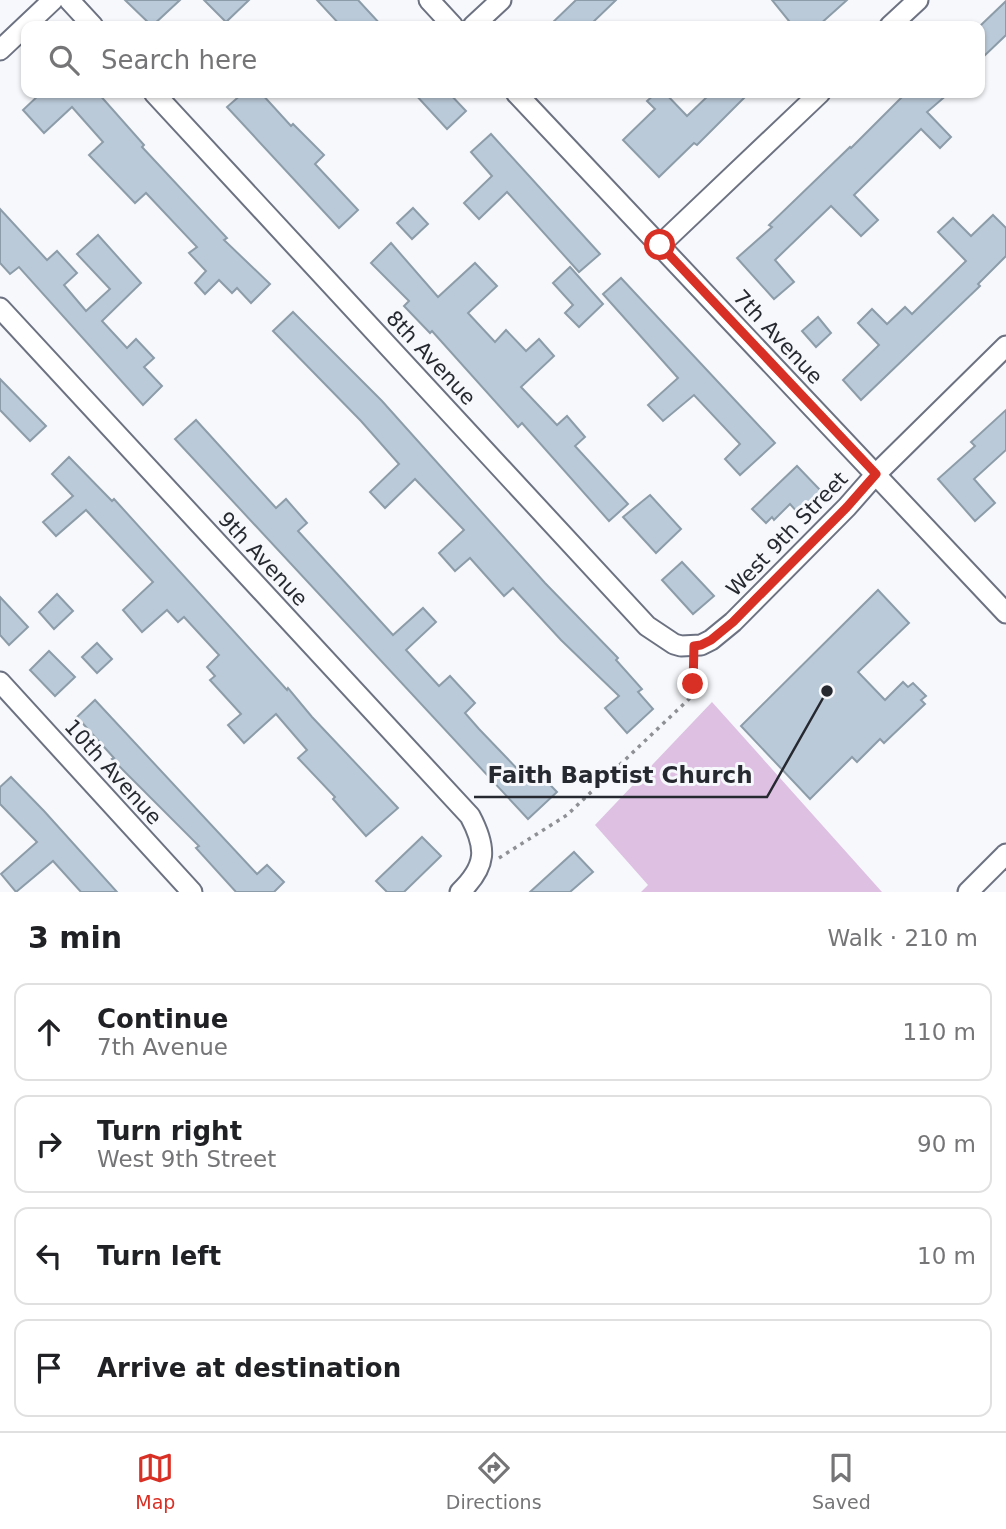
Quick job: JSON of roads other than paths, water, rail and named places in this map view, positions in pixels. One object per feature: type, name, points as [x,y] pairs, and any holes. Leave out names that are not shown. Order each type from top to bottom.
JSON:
[{"type":"street","points":[[69,0],[88,21]]},
{"type":"street","points":[[429,0],[448,21]]},
{"type":"street","points":[[478,21],[501,0]]},
{"type":"street","points":[[895,21],[918,0]]},
{"type":"street","points":[[26,21],[42,4]]},
{"type":"street","points":[[0,50],[21,27]]},
{"type":"street","name":"8th Avenue","points":[[160,98],[647,626],[674,644],[687,646]]},
{"type":"street","name":"7th Avenue","points":[[521,98],[1006,613]]},
{"type":"street","points":[[660,245],[815,98]]},
{"type":"street","name":"9th Avenue","points":[[0,307],[470,816],[480,834],[482,847],[479,868],[460,892]]},
{"type":"street","name":"West 9th Street","points":[[687,646],[701,645],[711,640],[733,622],[876,474],[1006,346]]},
{"type":"street","name":"10th Avenue","points":[[0,682],[192,892]]},
{"type":"street","points":[[968,892],[1006,854]]},
{"type":"place","name":"Faith Baptist Church","points":[[827,691]]}]
